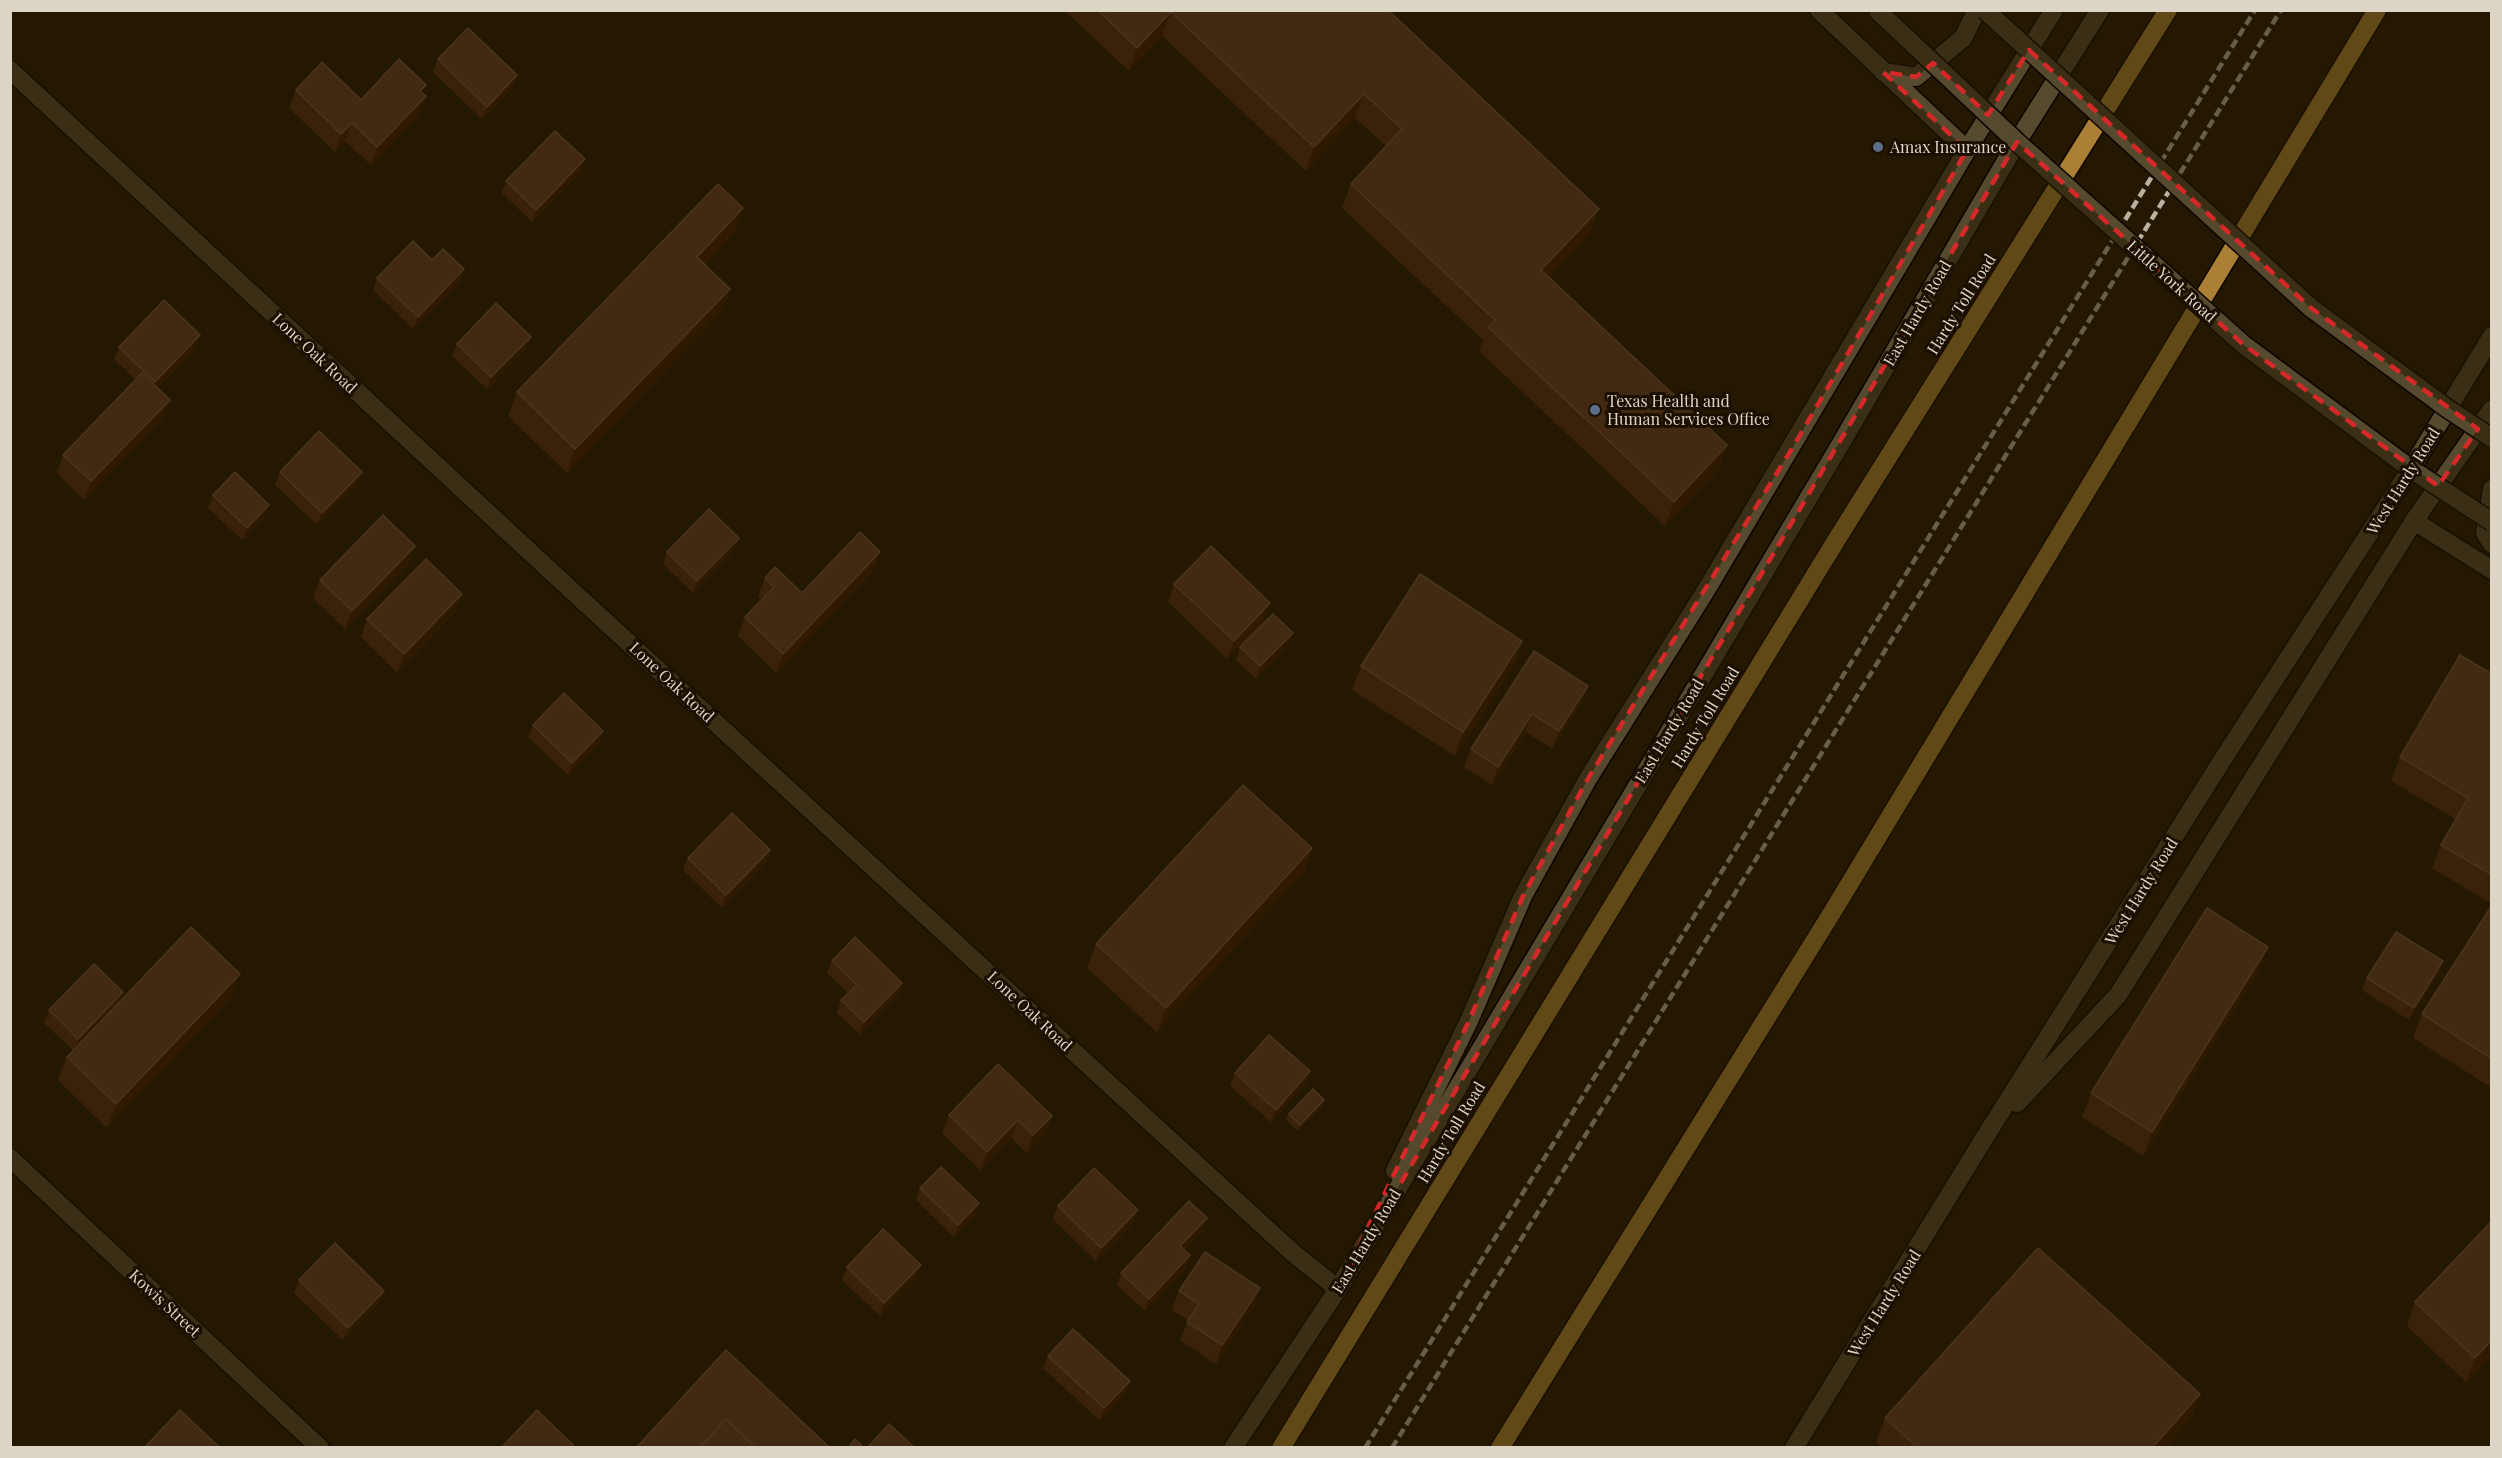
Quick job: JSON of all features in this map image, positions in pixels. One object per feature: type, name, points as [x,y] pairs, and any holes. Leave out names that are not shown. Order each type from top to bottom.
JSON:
[{"type":"highway","name":"Hardy Toll Road","points":[[1281,1448],[1837,539],[2168,10]]},
{"type":"highway","points":[[1500,1448],[1833,911],[2377,10]]},
{"type":"main road","points":[[1819,10],[1967,150]]},
{"type":"main road","points":[[1883,72],[1916,77],[1963,38],[1977,10]]},
{"type":"main road","points":[[1985,10],[2311,308],[2448,409],[2492,438]]},
{"type":"main road","points":[[1338,1289],[1468,1021],[1523,896],[1589,777],[1657,672],[1967,150],[2054,10]]},
{"type":"main road","name":"East Hardy Road","points":[[1233,1448],[1338,1289],[1837,450],[2017,142],[2100,10]]},
{"type":"main road","name":"Little York Road","points":[[1878,11],[2017,142],[2244,345],[2411,469],[2492,522]]},
{"type":"main road","name":"Lone Oak Road","points":[[10,70],[1284,1245],[1338,1289]]},
{"type":"main road","name":"West Hardy Road","points":[[1799,1445],[1985,1137],[2223,759],[2411,469],[2492,336]]},
{"type":"main road","points":[[1985,1137],[2118,995],[2414,521],[2492,409]]},
{"type":"main road","points":[[2492,489],[2485,533],[2492,544]]},
{"type":"main road","points":[[2414,521],[2492,570]]},
{"type":"main road","name":"Kowis Street","points":[[10,1158],[320,1448]]},
{"type":"highlighted area","points":[[2029,50],[2311,308],[2478,429],[2438,486],[2244,345],[2017,142],[1338,1289],[1469,1021],[1523,896],[1589,777],[1793,447],[1967,150],[1883,72],[1916,77],[1933,63],[1988,115]]},
{"type":"building","points":[[1098,10],[1388,10],[1599,209],[1541,270],[1727,445],[1674,502],[1488,327],[1495,320],[1351,184],[1402,129],[1364,94],[1314,147],[1171,12],[1137,48]]},
{"type":"building","points":[[468,28],[517,75],[487,107],[438,59]]},
{"type":"building","points":[[399,59],[426,85],[420,91],[426,96],[377,147],[352,123],[341,134],[296,90],[322,62],[361,100]]},
{"type":"building","points":[[555,131],[585,159],[536,210],[506,181]]},
{"type":"building","points":[[718,184],[743,208],[697,257],[730,289],[575,449],[517,392]]},
{"type":"building","points":[[413,241],[432,260],[443,249],[464,269],[418,317],[377,278]]},
{"type":"building","points":[[164,300],[200,335],[155,382],[119,347]]},
{"type":"building","points":[[496,303],[531,337],[491,377],[457,344]]},
{"type":"building","points":[[142,373],[170,400],[91,481],[63,455]]},
{"type":"building","points":[[319,431],[362,472],[322,513],[280,472]]},
{"type":"building","points":[[235,472],[269,505],[247,528],[213,495]]},
{"type":"building","points":[[709,509],[739,538],[697,581],[667,552]]},
{"type":"building","points":[[383,515],[415,546],[352,611],[320,580]]},
{"type":"building","points":[[860,532],[880,552],[783,654],[745,617],[774,587],[765,578],[775,567],[802,593]]},
{"type":"building","points":[[1211,546],[1270,603],[1234,641],[1174,584]]},
{"type":"building","points":[[426,559],[462,594],[404,654],[367,619]]},
{"type":"building","points":[[1420,574],[1522,641],[1463,732],[1361,666]]},
{"type":"building","points":[[1273,614],[1293,633],[1260,666],[1240,647]]},
{"type":"building","points":[[1534,651],[1588,686],[1559,731],[1532,714],[1498,767],[1471,749]]},
{"type":"building","points":[[2460,655],[2492,674],[2492,875],[2441,845],[2468,798],[2400,757]]},
{"type":"building","points":[[564,693],[603,731],[572,763],[533,725]]},
{"type":"building","points":[[1243,785],[1312,848],[1166,1008],[1096,944]]},
{"type":"building","points":[[732,813],[770,850],[726,895],[688,858]]},
{"type":"building","points":[[2492,905],[2492,1059],[2422,1014]]},
{"type":"building","points":[[2207,908],[2268,947],[2152,1132],[2091,1093]]},
{"type":"building","points":[[191,927],[240,974],[116,1104],[67,1057]]},
{"type":"building","points":[[2396,932],[2443,961],[2414,1008],[2367,978]]},
{"type":"building","points":[[855,937],[902,983],[864,1022],[841,1000],[857,985],[832,961]]},
{"type":"building","points":[[94,964],[123,992],[78,1039],[49,1010]]},
{"type":"building","points":[[1269,1035],[1310,1071],[1276,1110],[1235,1073]]},
{"type":"building","points":[[998,1064],[1052,1116],[1033,1135],[1018,1120],[987,1152],[949,1115]]},
{"type":"building","points":[[1313,1089],[1324,1100],[1300,1125],[1289,1114]]},
{"type":"building","points":[[941,1167],[979,1203],[958,1225],[920,1188]]},
{"type":"building","points":[[1094,1168],[1138,1210],[1101,1248],[1058,1206]]},
{"type":"building","points":[[1189,1201],[1207,1218],[1180,1246],[1190,1255],[1149,1299],[1121,1273]]},
{"type":"building","points":[[2492,1221],[2492,1340],[2475,1358],[2415,1302]]},
{"type":"building","points":[[883,1229],[921,1265],[884,1303],[847,1267]]},
{"type":"building","points":[[335,1243],[384,1291],[348,1328],[299,1280]]},
{"type":"building","points":[[2038,1248],[2200,1394],[2152,1448],[1918,1448],[1885,1418]]},
{"type":"building","points":[[1205,1252],[1260,1288],[1222,1345],[1187,1322],[1199,1304],[1179,1291]]},
{"type":"building","points":[[1073,1329],[1130,1381],[1104,1408],[1048,1356]]},
{"type":"building","points":[[726,1350],[830,1448],[756,1448],[726,1419],[700,1448],[636,1448]]},
{"type":"building","points":[[180,1410],[220,1448],[144,1448]]},
{"type":"building","points":[[537,1410],[573,1445],[570,1448],[501,1448]]},
{"type":"building","points":[[726,1419],[756,1448],[700,1448]]},
{"type":"building","points":[[889,1424],[915,1448],[867,1448]]},
{"type":"building","points":[[855,1439],[864,1448],[848,1448]]},
{"type":"railway","points":[[1365,1448],[2255,10]]},
{"type":"railway","points":[[1392,1448],[2281,10]]},
{"type":"place","name":"Amax Insurance","points":[[1878,147]]},
{"type":"place","name":"Texas Health and Human Services Office","points":[[1595,410]]}]
